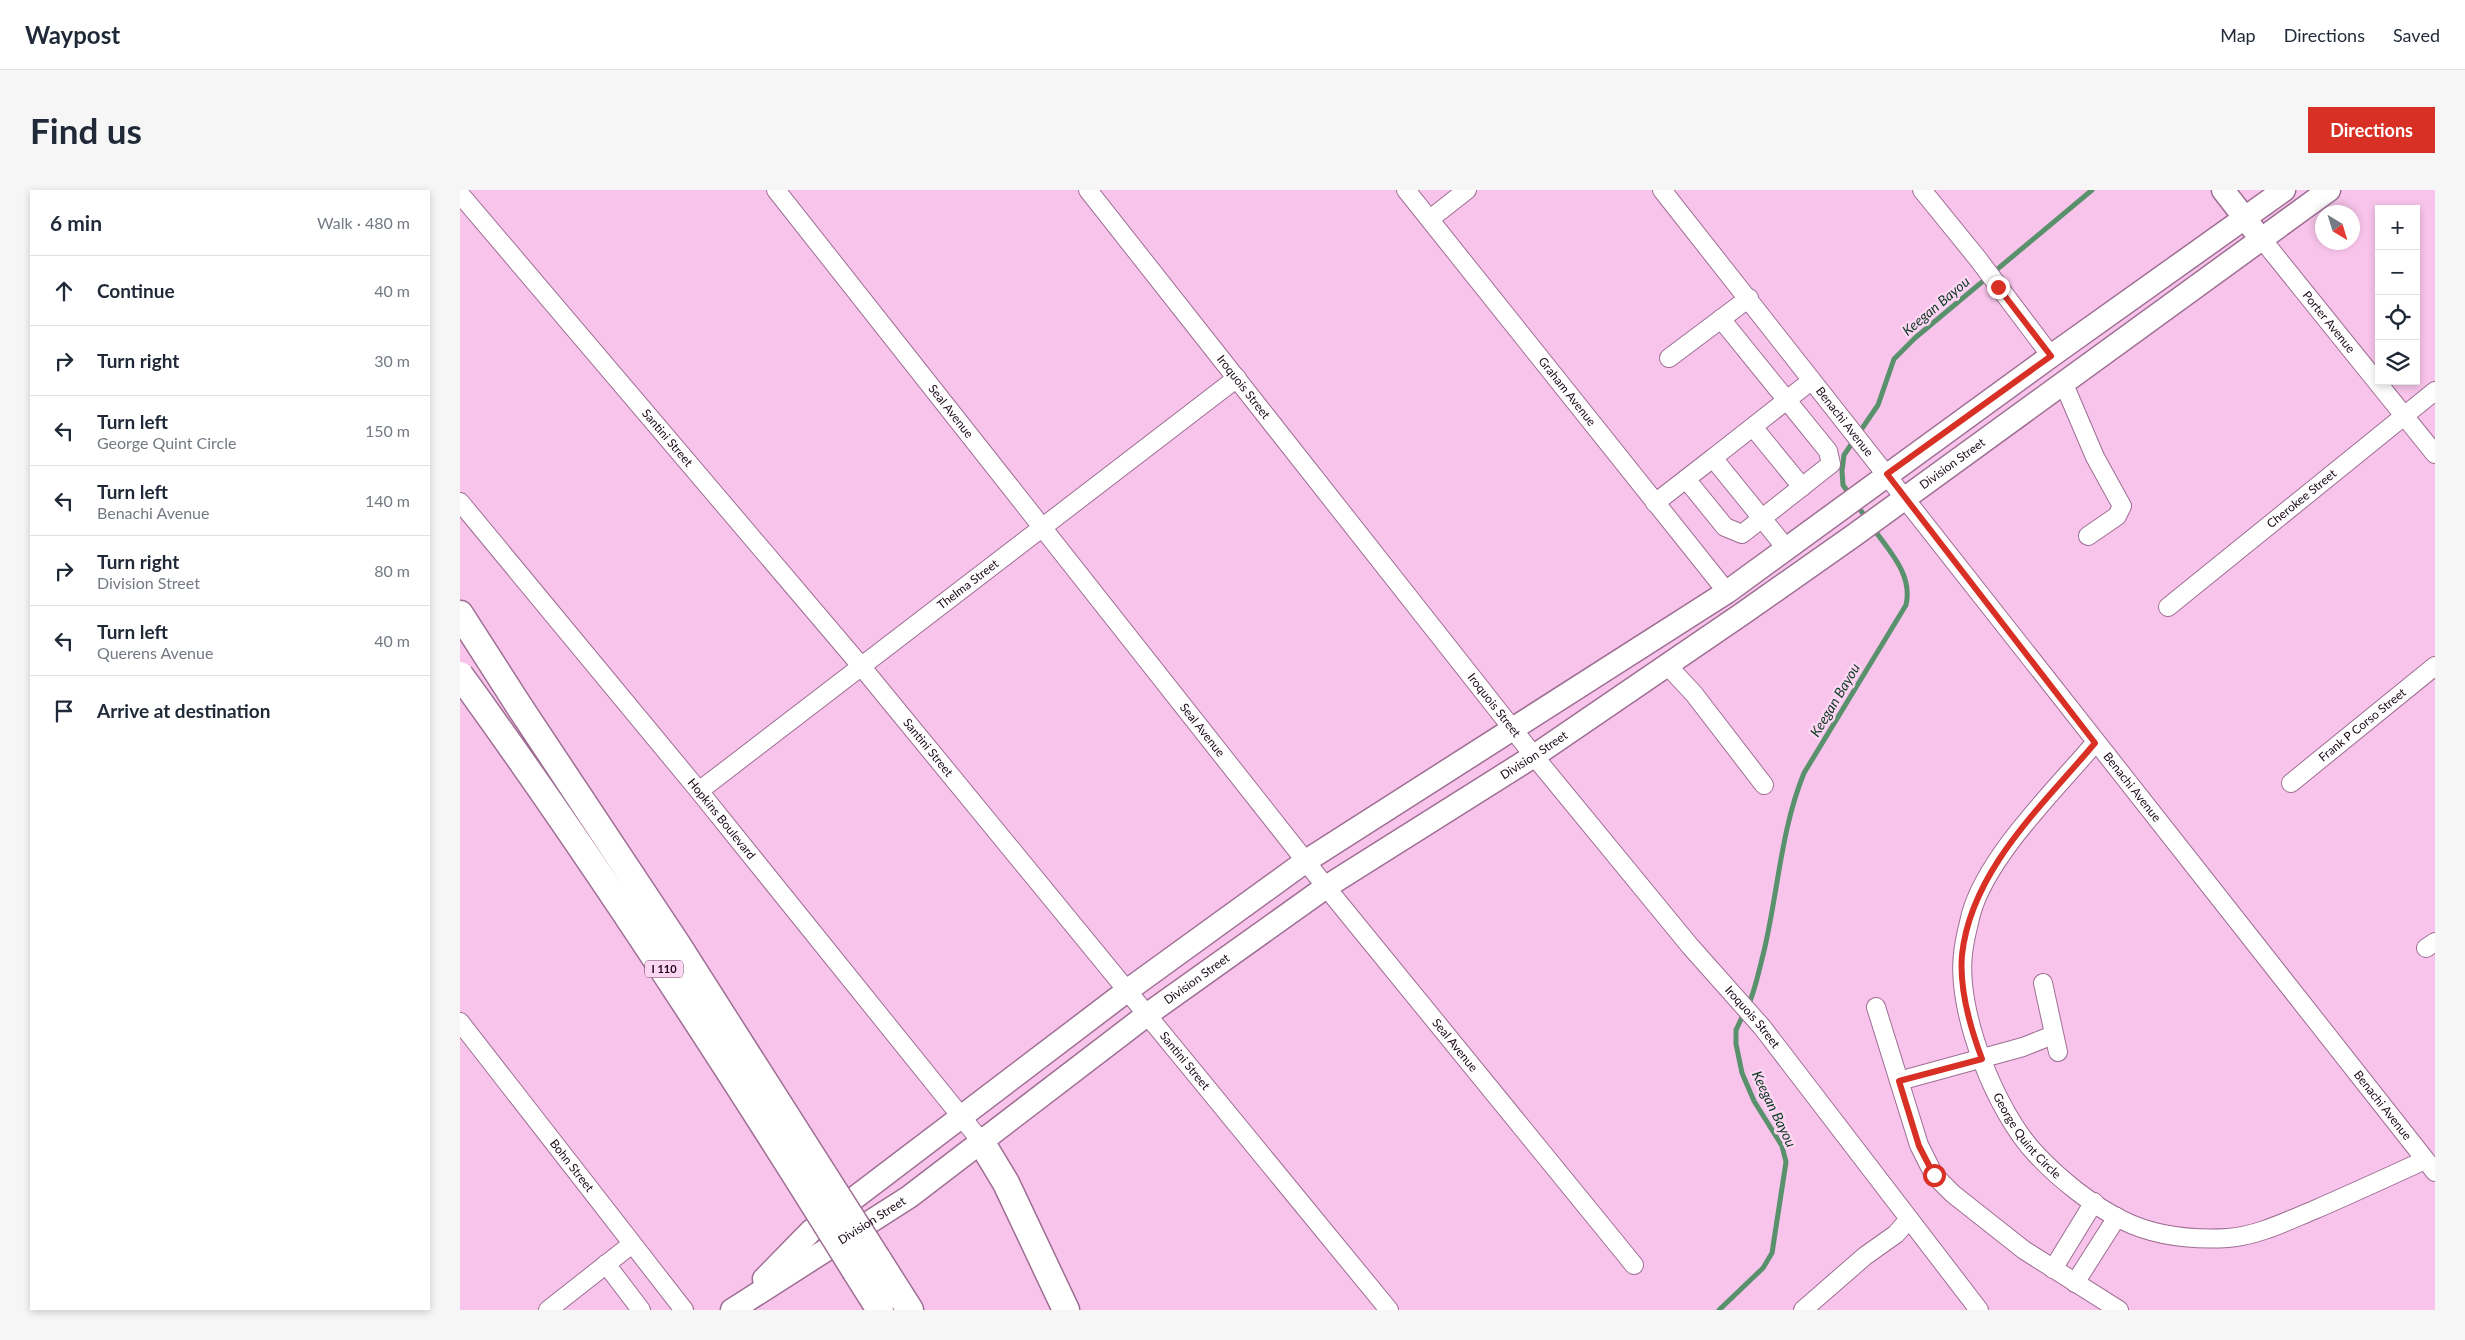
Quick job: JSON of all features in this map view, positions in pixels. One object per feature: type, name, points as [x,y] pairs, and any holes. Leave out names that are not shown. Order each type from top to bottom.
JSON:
[{"type":"highway","name":"I 110","points":[[460,614],[677,944],[910,1310]]},
{"type":"highway","points":[[460,630],[521,709]]},
{"type":"highway","name":"I 110","points":[[460,675],[528,769],[682,996],[880,1310]]},
{"type":"highway","points":[[980,1140],[1006,1184],[1066,1310]]},
{"type":"main road","name":"Porter Avenue","points":[[2222,190],[2261,238]]},
{"type":"main road","name":"Division Street","points":[[732,1310],[811,1231],[1128,990],[1306,862],[1726,592],[1887,474],[2284,190]]},
{"type":"main road","name":"Division Street","points":[[732,1310],[909,1196],[980,1140],[1148,1014],[1326,887],[1534,756],[1853,536],[2329,190]]},
{"type":"street","name":"Seal Avenue","points":[[776,190],[1306,862],[1634,1265]]},
{"type":"street","name":"Iroquois Street","points":[[1088,190],[1514,728],[1534,756],[1690,946],[1762,1026],[1979,1310]]},
{"type":"street","name":"Graham Avenue","points":[[1406,190],[1726,592]]},
{"type":"street","points":[[1430,219],[1467,190]]},
{"type":"street","name":"Benachi Avenue","points":[[1662,190],[1811,381],[1887,474],[2095,743],[2430,1166]]},
{"type":"street","points":[[1922,190],[1978,259],[2051,356]]},
{"type":"street","name":"Santini Street","points":[[460,194],[861,666],[1148,1014],[1387,1309]]},
{"type":"street","name":"Porter Avenue","points":[[2261,238],[2435,454]]},
{"type":"street","points":[[1669,358],[1748,298]]},
{"type":"street","points":[[1686,480],[1725,527],[1742,534],[1831,464],[1828,451],[1721,319]]},
{"type":"street","name":"Thelma Street","points":[[699,791],[1237,378]]},
{"type":"street","points":[[1656,503],[1811,381]]},
{"type":"street","points":[[2063,382],[2095,457],[2122,506],[2117,516],[2088,536]]},
{"type":"street","name":"Cherokee Street","points":[[2168,607],[2435,391]]},
{"type":"street","points":[[1753,427],[1802,487]]},
{"type":"street","points":[[1713,458],[1786,548]]},
{"type":"street","name":"Hopkins Boulevard","points":[[460,502],[699,791],[980,1140]]},
{"type":"street","points":[[1667,665],[1694,694],[1764,784]]},
{"type":"street","name":"Frank P Corso Street","points":[[2291,783],[2435,666]]},
{"type":"street","name":"George Quint Circle","points":[[2095,743],[2014,839],[1984,882],[1972,912],[1962,956],[1965,1000],[1971,1030],[1992,1083],[2018,1132],[2036,1154],[2094,1202],[2117,1217],[2155,1232],[2192,1239],[2231,1238],[2278,1226],[2430,1166]]},
{"type":"street","points":[[1899,1081],[1982,1059],[2056,1044],[2043,983]]},
{"type":"street","points":[[1876,1007],[1919,1146],[1934,1175],[1982,1218],[2053,1269],[2119,1310]]},
{"type":"street","name":"Bohn Street","points":[[460,1022],[684,1310]]},
{"type":"street","points":[[2053,1269],[2094,1202]]},
{"type":"street","points":[[2075,1283],[2117,1217]]},
{"type":"street","points":[[1807,1309],[1865,1256],[1896,1234],[1909,1219]]},
{"type":"street","points":[[560,1306],[606,1264],[632,1244]]},
{"type":"street","points":[[606,1264],[641,1310]]},
{"type":"waterway","name":"Keegan Bayou","points":[[1850,495],[1843,485],[1844,455],[1878,405],[1894,359],[1915,338],[2092,190]]},
{"type":"waterway","name":"Keegan Bayou","points":[[1856,504],[1867,519]]},
{"type":"waterway","name":"Keegan Bayou","points":[[1748,1006],[1769,929],[1790,816],[1804,773],[1906,605],[1907,594],[1903,574],[1893,555],[1873,528]]},
{"type":"waterway","name":"Keegan Bayou","points":[[1719,1310],[1763,1268],[1772,1253],[1786,1162],[1782,1146],[1754,1101],[1742,1073],[1736,1044],[1736,1030],[1744,1013]]},
{"type":"route","points":[[1934,1175],[1919,1146],[1899,1081],[1982,1059],[1971,1030],[1965,1000],[1962,956],[1972,912],[1984,882],[2014,839],[2095,743],[1887,474],[2051,356],[1998,287]]}]
